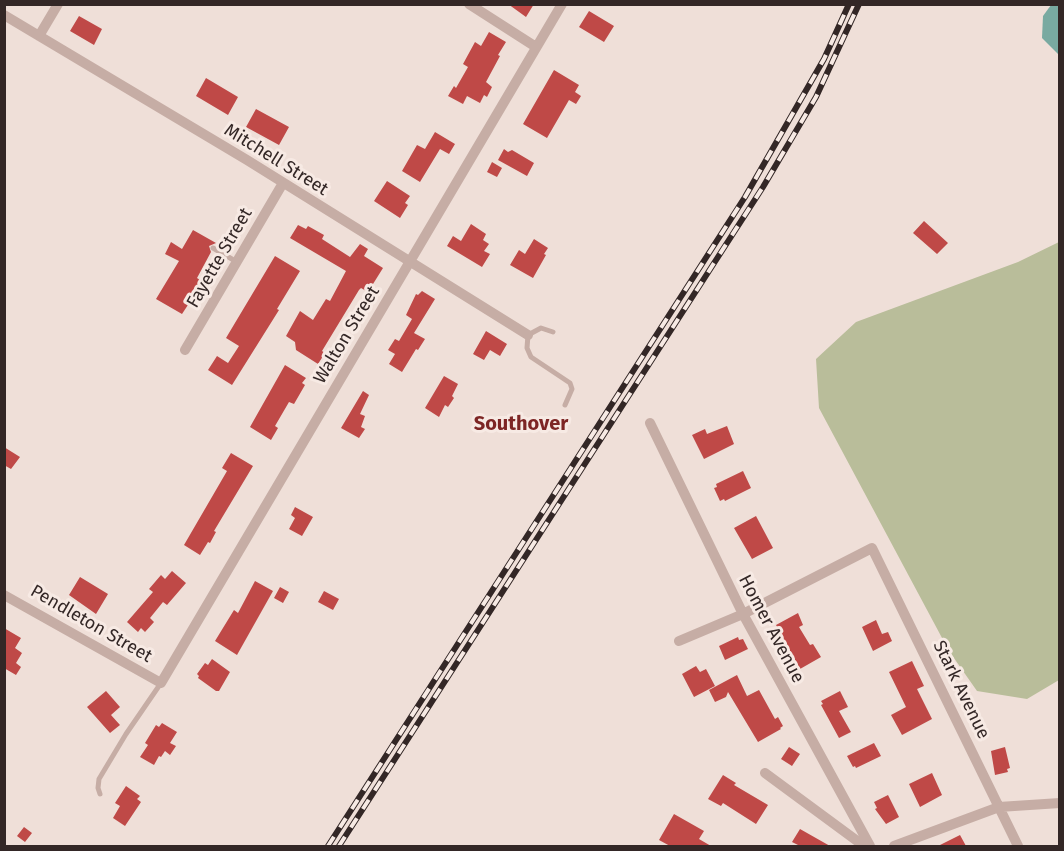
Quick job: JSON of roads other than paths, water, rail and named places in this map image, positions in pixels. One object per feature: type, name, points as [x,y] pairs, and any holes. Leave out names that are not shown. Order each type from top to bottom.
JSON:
[{"type":"street","points":[[39,36],[58,4]]},
{"type":"street","points":[[469,4],[536,47]]},
{"type":"street","name":"Walton Street","points":[[161,683],[562,4]]},
{"type":"street","name":"Mitchell Street","points":[[4,15],[283,183],[528,335]]},
{"type":"street","name":"Fayette Street","points":[[185,350],[283,183]]},
{"type":"street","name":"Homer Avenue","points":[[650,423],[743,614],[870,846]]},
{"type":"street","name":"Stark Avenue","points":[[743,614],[872,548],[1018,846]]},
{"type":"street","name":"Pendleton Street","points":[[4,595],[161,683]]},
{"type":"street","points":[[679,641],[743,614]]},
{"type":"street","points":[[765,773],[864,846]]},
{"type":"street","points":[[894,846],[999,807],[1059,803]]},
{"type":"lane","points":[[213,248],[237,262]]},
{"type":"lane","points":[[554,332],[540,328],[528,335],[527,348],[531,357],[570,383],[572,389],[565,405]]},
{"type":"lane","points":[[100,794],[99,779],[161,683]]},
{"type":"water","points":[[1051,5],[1059,5],[1059,55],[1042,38],[1043,16]]},
{"type":"railway","points":[[328,846],[745,197],[824,59],[849,4]]},
{"type":"railway","points":[[339,846],[763,187],[816,97],[859,4]]},
{"type":"district","name":"Southover","points":[[521,424]]}]
